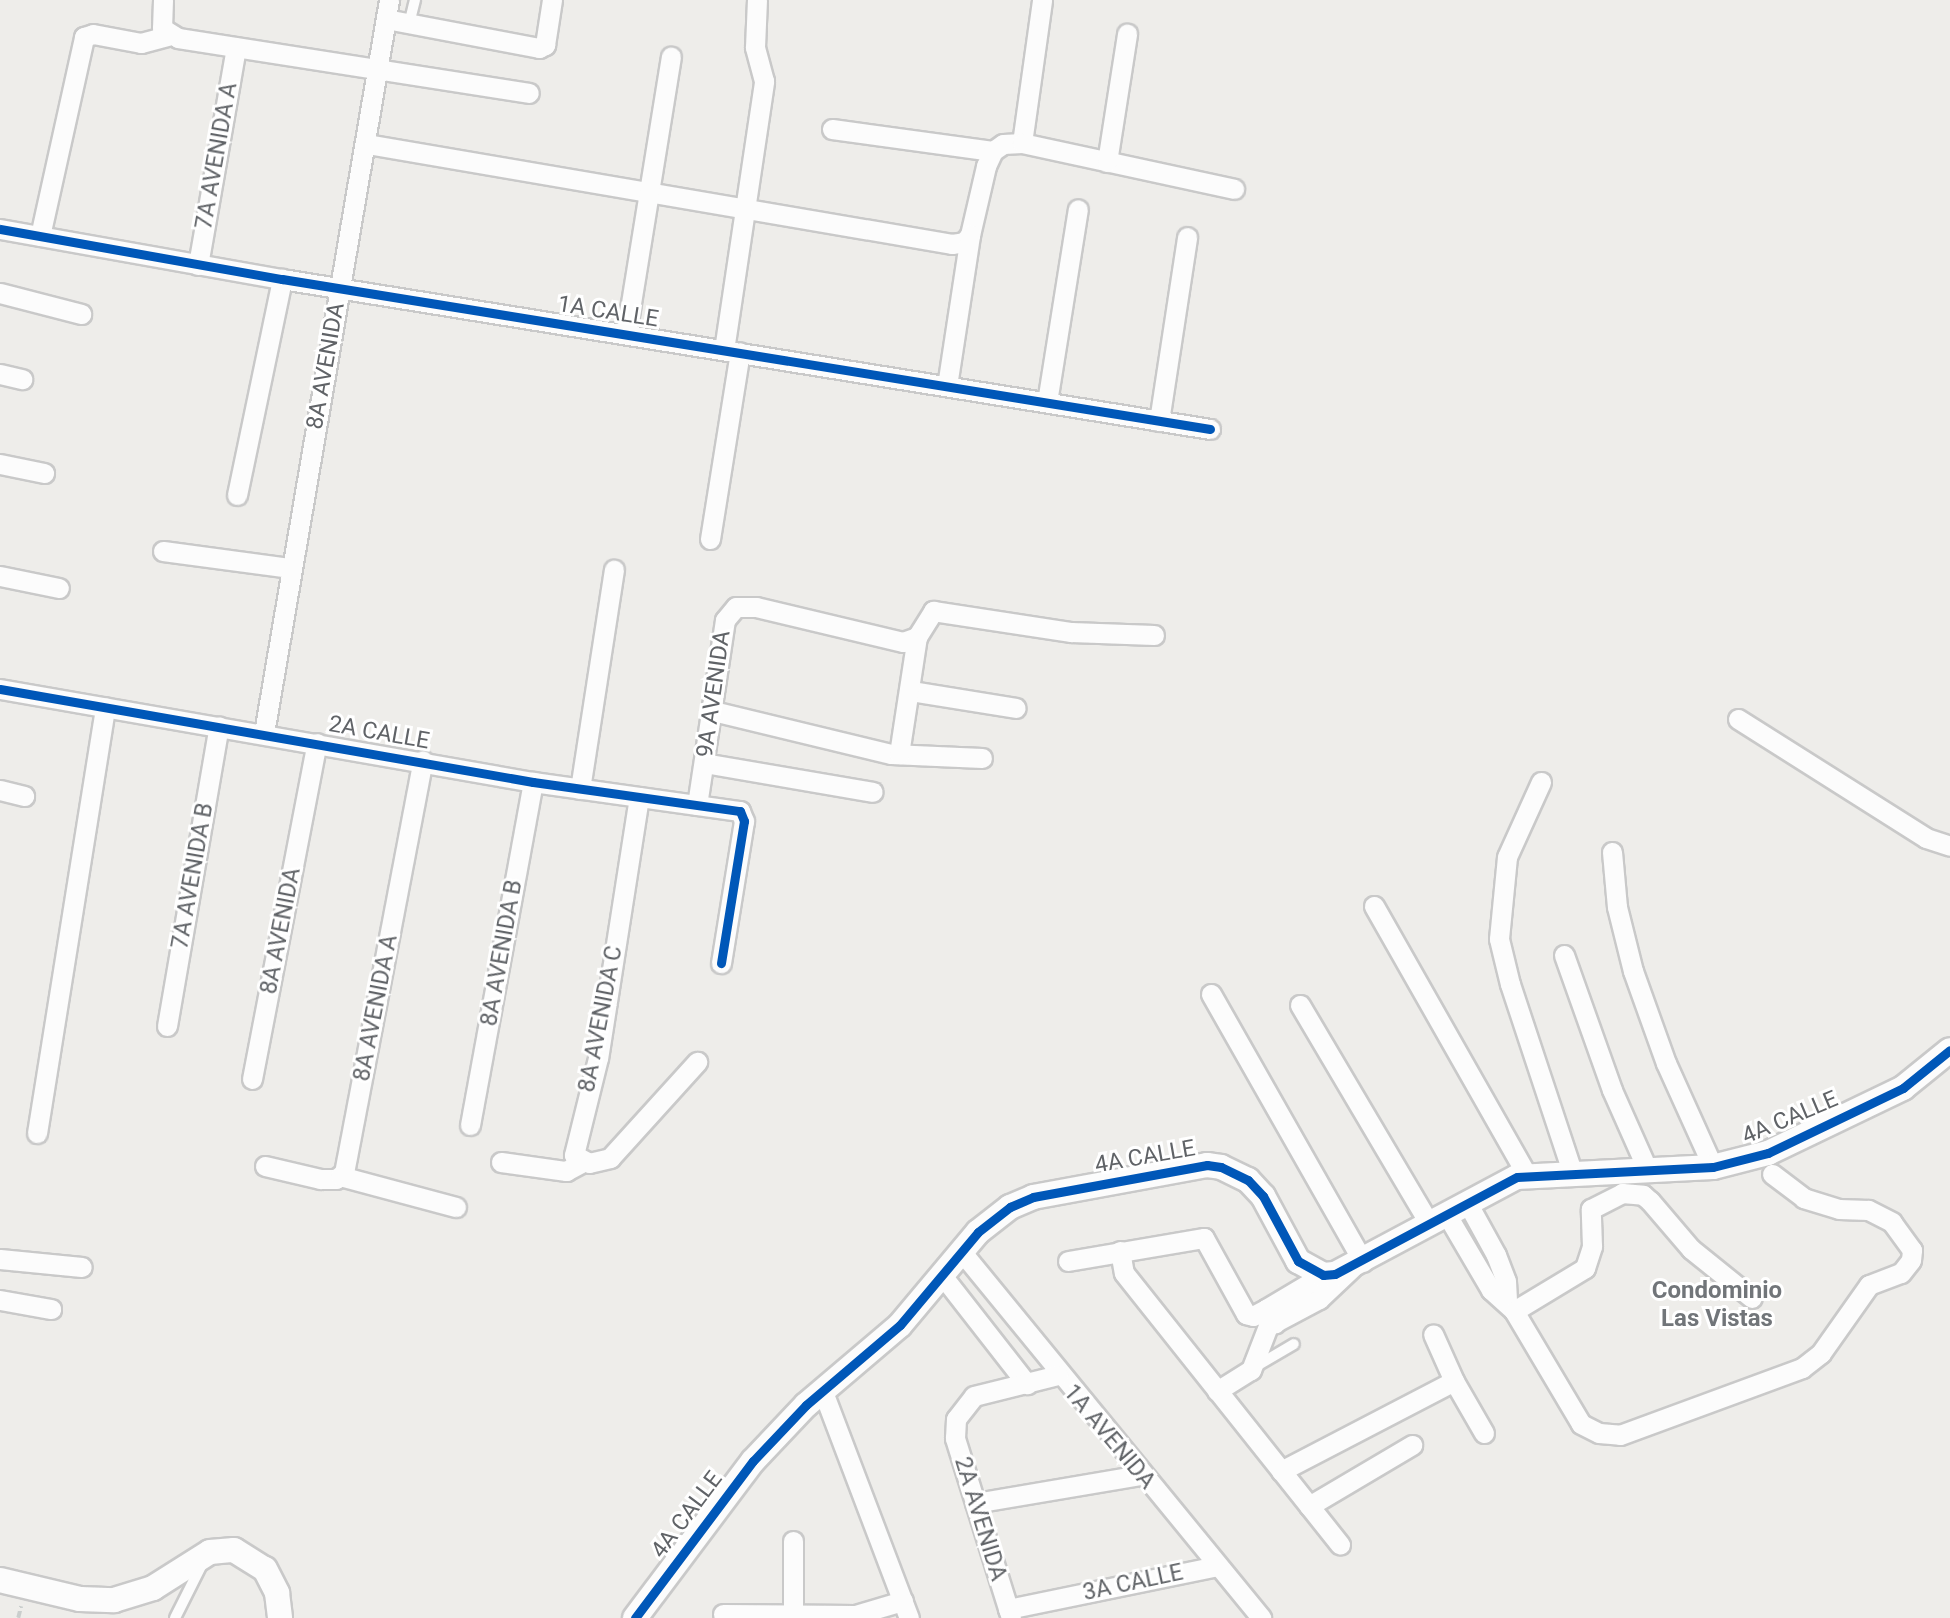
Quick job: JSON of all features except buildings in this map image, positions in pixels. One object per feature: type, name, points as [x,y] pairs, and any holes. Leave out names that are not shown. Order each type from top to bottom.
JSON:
[{"type":"street","points":[[163,0],[160,22],[168,36]]},
{"type":"street","points":[[387,10],[409,24],[543,48],[552,0]]},
{"type":"street","points":[[710,539],[745,210],[764,81],[755,47],[757,0]]},
{"type":"street","points":[[1021,143],[1042,0]]},
{"type":"street","name":"8A AVENIDA","points":[[264,733],[339,288],[367,144],[387,10]]},
{"type":"street","points":[[40,236],[83,37],[93,34],[141,43],[168,36],[529,93]]},
{"type":"street","points":[[1107,162],[1127,34]]},
{"type":"street","name":"7A AVENIDA A","points":[[198,265],[236,47]]},
{"type":"street","points":[[626,334],[671,57]]},
{"type":"street","points":[[832,129],[993,151]]},
{"type":"street","points":[[947,386],[970,235],[993,151],[1003,144],[1021,143],[1234,189]]},
{"type":"street","points":[[367,144],[934,243],[964,242],[970,235]]},
{"type":"street","points":[[1047,402],[1078,209]]},
{"type":"street","name":"1A CALLE","points":[[0,229],[282,279],[1210,429]]},
{"type":"street","points":[[1159,421],[1187,237]]},
{"type":"street","points":[[237,495],[282,279]]},
{"type":"street","points":[[0,293],[81,314]]},
{"type":"street","points":[[0,374],[22,379]]},
{"type":"street","points":[[0,464],[44,473]]},
{"type":"street","points":[[163,551],[292,568]]},
{"type":"street","points":[[580,789],[614,570]]},
{"type":"street","points":[[0,576],[59,588]]},
{"type":"street","name":"9A AVENIDA","points":[[697,805],[727,614],[736,607],[756,607],[883,640],[903,642],[917,637]]},
{"type":"street","points":[[899,754],[911,691],[917,637],[933,611],[1071,632],[1154,635]]},
{"type":"street","name":"2A CALLE","points":[[0,689],[423,760],[533,782],[740,811],[744,821],[721,963]]},
{"type":"street","points":[[911,691],[1016,708]]},
{"type":"street","points":[[37,1133],[105,707]]},
{"type":"street","points":[[713,711],[831,743],[899,754],[982,758]]},
{"type":"street","points":[[1738,719],[1926,838],[1950,846]]},
{"type":"street","name":"7A AVENIDA B","points":[[167,1026],[219,726]]},
{"type":"street","name":"8A AVENIDA","points":[[252,1079],[317,743]]},
{"type":"street","name":"8A AVENIDA A","points":[[340,1177],[346,1167],[423,760]]},
{"type":"street","points":[[704,763],[873,792]]},
{"type":"street","name":"8A AVENIDA B","points":[[470,1125],[533,782]]},
{"type":"street","points":[[1541,782],[1504,868],[1499,939],[1510,984],[1572,1172]]},
{"type":"street","points":[[0,790],[24,796]]},
{"type":"street","name":"8A AVENIDA C","points":[[583,1162],[574,1156],[574,1143],[598,1058],[639,797]]},
{"type":"street","points":[[1612,852],[1617,907],[1633,971],[1665,1063],[1713,1167]]},
{"type":"street","points":[[1374,906],[1527,1175]]},
{"type":"street","points":[[1564,954],[1612,1090],[1648,1171]]},
{"type":"street","points":[[1068,1261],[1204,1238],[1246,1314],[1253,1317],[1271,1316],[1319,1299],[1358,1265],[1211,994]]},
{"type":"street","points":[[1300,1005],[1448,1214],[1491,1291],[1511,1305]]},
{"type":"street","name":"4A CALLE","points":[[635,1618],[733,1485],[822,1389],[900,1325],[961,1251],[1010,1206],[1034,1198],[1207,1165],[1235,1171],[1263,1196],[1298,1261],[1323,1275],[1358,1265],[1505,1181],[1527,1175],[1713,1167],[1768,1153],[1903,1088],[1950,1050]]},
{"type":"street","points":[[501,1162],[566,1171],[583,1162],[610,1157],[696,1062]]},
{"type":"street","points":[[264,1166],[320,1179],[340,1177],[456,1206]]},
{"type":"street","points":[[1448,1214],[1485,1235],[1506,1281],[1511,1305],[1581,1423],[1599,1433],[1620,1435],[1802,1368],[1839,1331],[1860,1294],[1869,1285],[1901,1273],[1912,1250],[1892,1222],[1880,1215],[1822,1205],[1772,1174]]},
{"type":"street","points":[[1511,1305],[1585,1268],[1592,1246],[1591,1209],[1622,1193],[1643,1195],[1691,1249],[1752,1298]]},
{"type":"street","points":[[1466,1249],[1485,1235]]},
{"type":"street","name":"1A AVENIDA","points":[[961,1251],[1058,1375],[1261,1618]]},
{"type":"street","points":[[1120,1251],[1124,1273],[1340,1545]]},
{"type":"street","points":[[0,1259],[82,1268]]},
{"type":"street","name":"1A AVENIDA","points":[[941,1274],[1027,1384]]},
{"type":"street","points":[[1217,1391],[1251,1370],[1271,1316],[1323,1275]]},
{"type":"street","points":[[0,1300],[51,1309]]},
{"type":"street","points":[[1433,1334],[1454,1381],[1484,1433]]},
{"type":"street","points":[[1027,1384],[1058,1375]]},
{"type":"street","points":[[1281,1471],[1454,1381]]},
{"type":"street","name":"2A AVENIDA","points":[[1010,1614],[955,1437],[956,1419],[974,1396],[1027,1384]]},
{"type":"street","points":[[723,1614],[870,1614],[906,1609],[822,1389]]},
{"type":"street","points":[[1309,1506],[1412,1445]]},
{"type":"street","points":[[975,1503],[1140,1475]]},
{"type":"street","points":[[793,1541],[793,1616]]},
{"type":"street","points":[[0,1580],[80,1599],[114,1600],[153,1588],[205,1555],[234,1550],[257,1562],[277,1593],[280,1618]]},
{"type":"street","name":"3A CALLE","points":[[1010,1614],[1217,1566]]},
{"type":"lane","points":[[409,24],[415,0]]},
{"type":"lane","points":[[1251,1370],[1294,1344]]},
{"type":"lane","points":[[175,1618],[205,1555]]},
{"type":"cycle path","points":[[0,229],[282,279],[1210,429]]},
{"type":"cycle path","points":[[0,689],[533,782],[740,811],[744,821],[721,963]]},
{"type":"cycle path","points":[[635,1618],[753,1461],[806,1405],[900,1325],[978,1232],[1010,1207],[1033,1197],[1207,1165],[1221,1167],[1248,1180],[1263,1196],[1298,1261],[1323,1275],[1335,1274],[1517,1177],[1713,1167],[1768,1153],[1903,1088],[1950,1050]]},
{"type":"district","name":"Condominio Las Vistas","points":[[1717,1305]]}]
